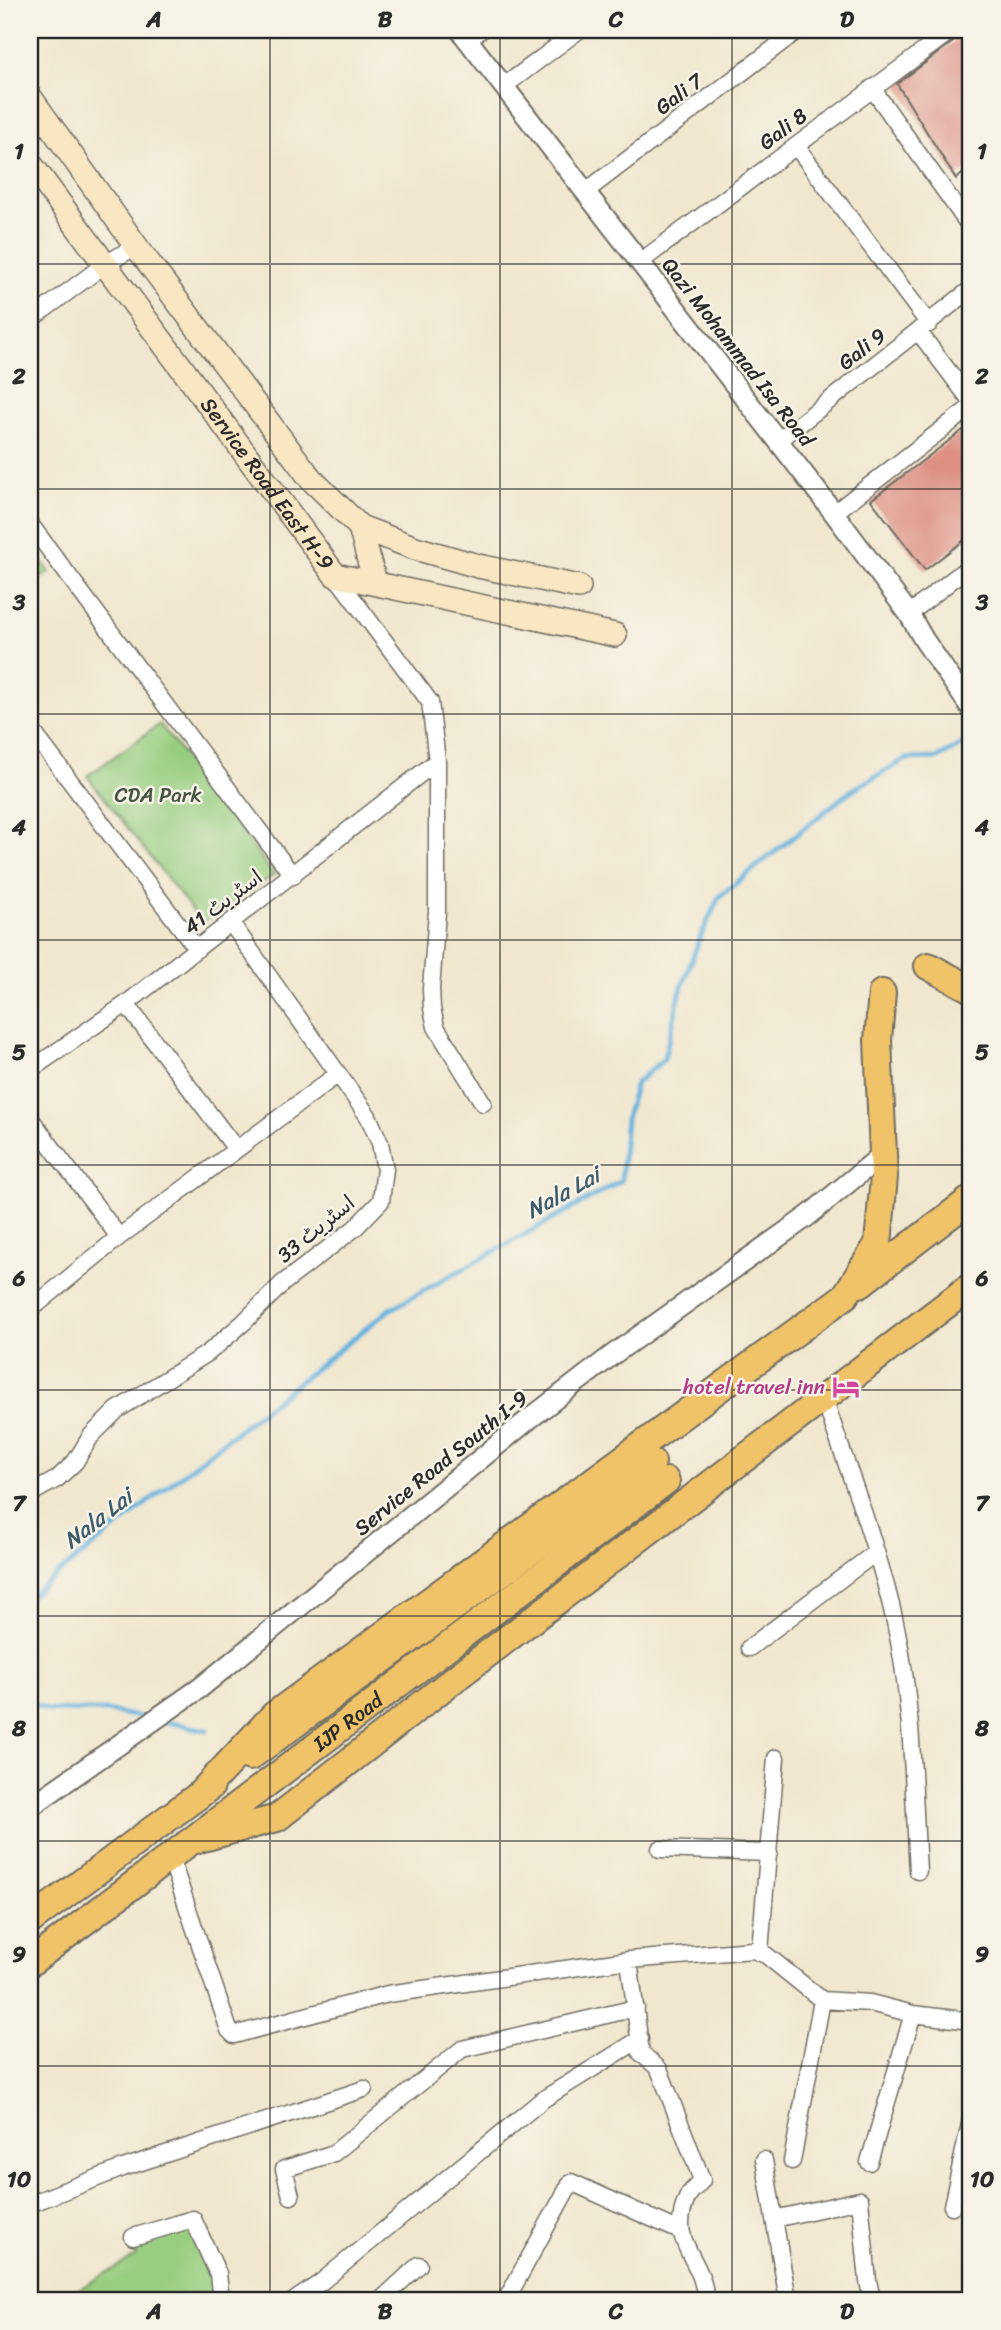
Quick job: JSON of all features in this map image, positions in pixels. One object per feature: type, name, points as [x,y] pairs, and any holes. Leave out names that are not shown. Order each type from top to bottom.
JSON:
[{"type":"highway","points":[[928,966],[971,989]]},
{"type":"highway","points":[[845,1296],[878,1244],[884,1177],[878,1040],[882,993]]},
{"type":"highway","points":[[198,1796],[274,1715],[845,1296],[971,1199]]},
{"type":"highway","points":[[192,1841],[277,1818],[453,1679],[971,1286]]},
{"type":"highway","name":"IJP Road","points":[[30,1921],[198,1796],[659,1471],[192,1841],[30,1963]]},
{"type":"main road","name":"Service Road East H-9","points":[[30,97],[136,246],[311,479],[360,527],[415,548],[478,566],[579,587]]},
{"type":"main road","name":"Service Road East H-9","points":[[30,163],[335,575],[615,635]]},
{"type":"main road","points":[[360,527],[375,583]]},
{"type":"street","points":[[503,87],[579,30]]},
{"type":"street","name":"Gali 7","points":[[585,192],[798,30]]},
{"type":"street","name":"Gali 8","points":[[640,262],[952,30]]},
{"type":"street","name":"Qazi Mohammad Isa Road","points":[[469,33],[503,87],[834,513],[909,614],[971,709]]},
{"type":"street","points":[[872,88],[971,228]]},
{"type":"street","points":[[796,146],[971,401]]},
{"type":"street","points":[[30,320],[104,265],[136,246]]},
{"type":"street","name":"Gali 9","points":[[778,441],[971,289]]},
{"type":"street","points":[[834,513],[971,407]]},
{"type":"street","points":[[30,524],[293,876]]},
{"type":"street","points":[[909,614],[971,565]]},
{"type":"street","points":[[335,575],[430,702],[437,761],[438,912],[432,1008],[436,1027],[483,1103]]},
{"type":"street","points":[[30,728],[197,949]]},
{"type":"street","name":"اسٹریٹ 41","points":[[31,1068],[126,1004],[437,761]]},
{"type":"street","name":"اسٹریٹ 33","points":[[30,1494],[57,1479],[75,1462],[91,1436],[117,1410],[208,1353],[283,1283],[355,1228],[381,1201],[385,1169],[380,1143],[368,1116],[231,923]]},
{"type":"street","points":[[126,1004],[236,1149]]},
{"type":"street","points":[[30,1310],[119,1237],[338,1074]]},
{"type":"street","points":[[30,1118],[119,1237]]},
{"type":"street","name":"Service Road South I-9","points":[[30,1807],[200,1688],[528,1420],[611,1356],[808,1216],[882,1155]]},
{"type":"street","points":[[824,1398],[895,1621],[908,1696],[918,1871]]},
{"type":"street","points":[[749,1648],[875,1553]]},
{"type":"street","points":[[760,1951],[776,1758]]},
{"type":"street","points":[[660,1849],[769,1853]]},
{"type":"street","points":[[170,1856],[229,2030],[234,2035],[388,1994],[629,1960],[760,1951],[822,2000],[870,2003],[913,2014],[971,2021]]},
{"type":"street","points":[[629,1960],[641,2053],[659,2069],[702,2180],[689,2193],[680,2231],[706,2288],[705,2300]]},
{"type":"street","points":[[792,2161],[822,2000]]},
{"type":"street","points":[[291,2196],[284,2169],[334,2153],[462,2049],[636,2008]]},
{"type":"street","points":[[869,2162],[913,2014]]},
{"type":"street","points":[[295,2300],[320,2283],[542,2100],[640,2039]]},
{"type":"street","points":[[30,2204],[122,2168],[364,2089]]},
{"type":"street","points":[[952,2206],[971,2119]]},
{"type":"street","points":[[764,2160],[788,2300]]},
{"type":"street","points":[[506,2300],[571,2182],[680,2231]]},
{"type":"street","points":[[774,2219],[860,2200],[868,2281],[873,2300]]},
{"type":"street","points":[[133,2237],[193,2219],[218,2274],[221,2300]]},
{"type":"street","points":[[381,2300],[419,2265]]},
{"type":"green space","points":[[30,545],[50,572],[30,585]]},
{"type":"green space","name":"CDA Park","points":[[160,724],[274,875],[202,923],[87,776]]},
{"type":"green space","points":[[193,2219],[221,2300],[60,2300],[136,2256],[133,2237]]},
{"type":"building","points":[[962,30],[971,30],[971,167],[956,179],[897,84],[958,38]]},
{"type":"building","points":[[971,424],[971,535],[925,570],[871,500]]},
{"type":"waterway","name":"Nala Lai","points":[[30,1596],[389,1310],[621,1181],[626,1118],[636,1083],[664,1059],[680,993],[699,940],[719,897],[849,792],[906,759],[938,758],[971,739]]},
{"type":"waterway","name":"Nala Lai","points":[[30,1703],[48,1710],[106,1711],[145,1718]]},
{"type":"waterway","name":"Nala Lai","points":[[162,1721],[207,1730]]},
{"type":"place","name":"hotel travel inn","points":[[846,1387]]}]
